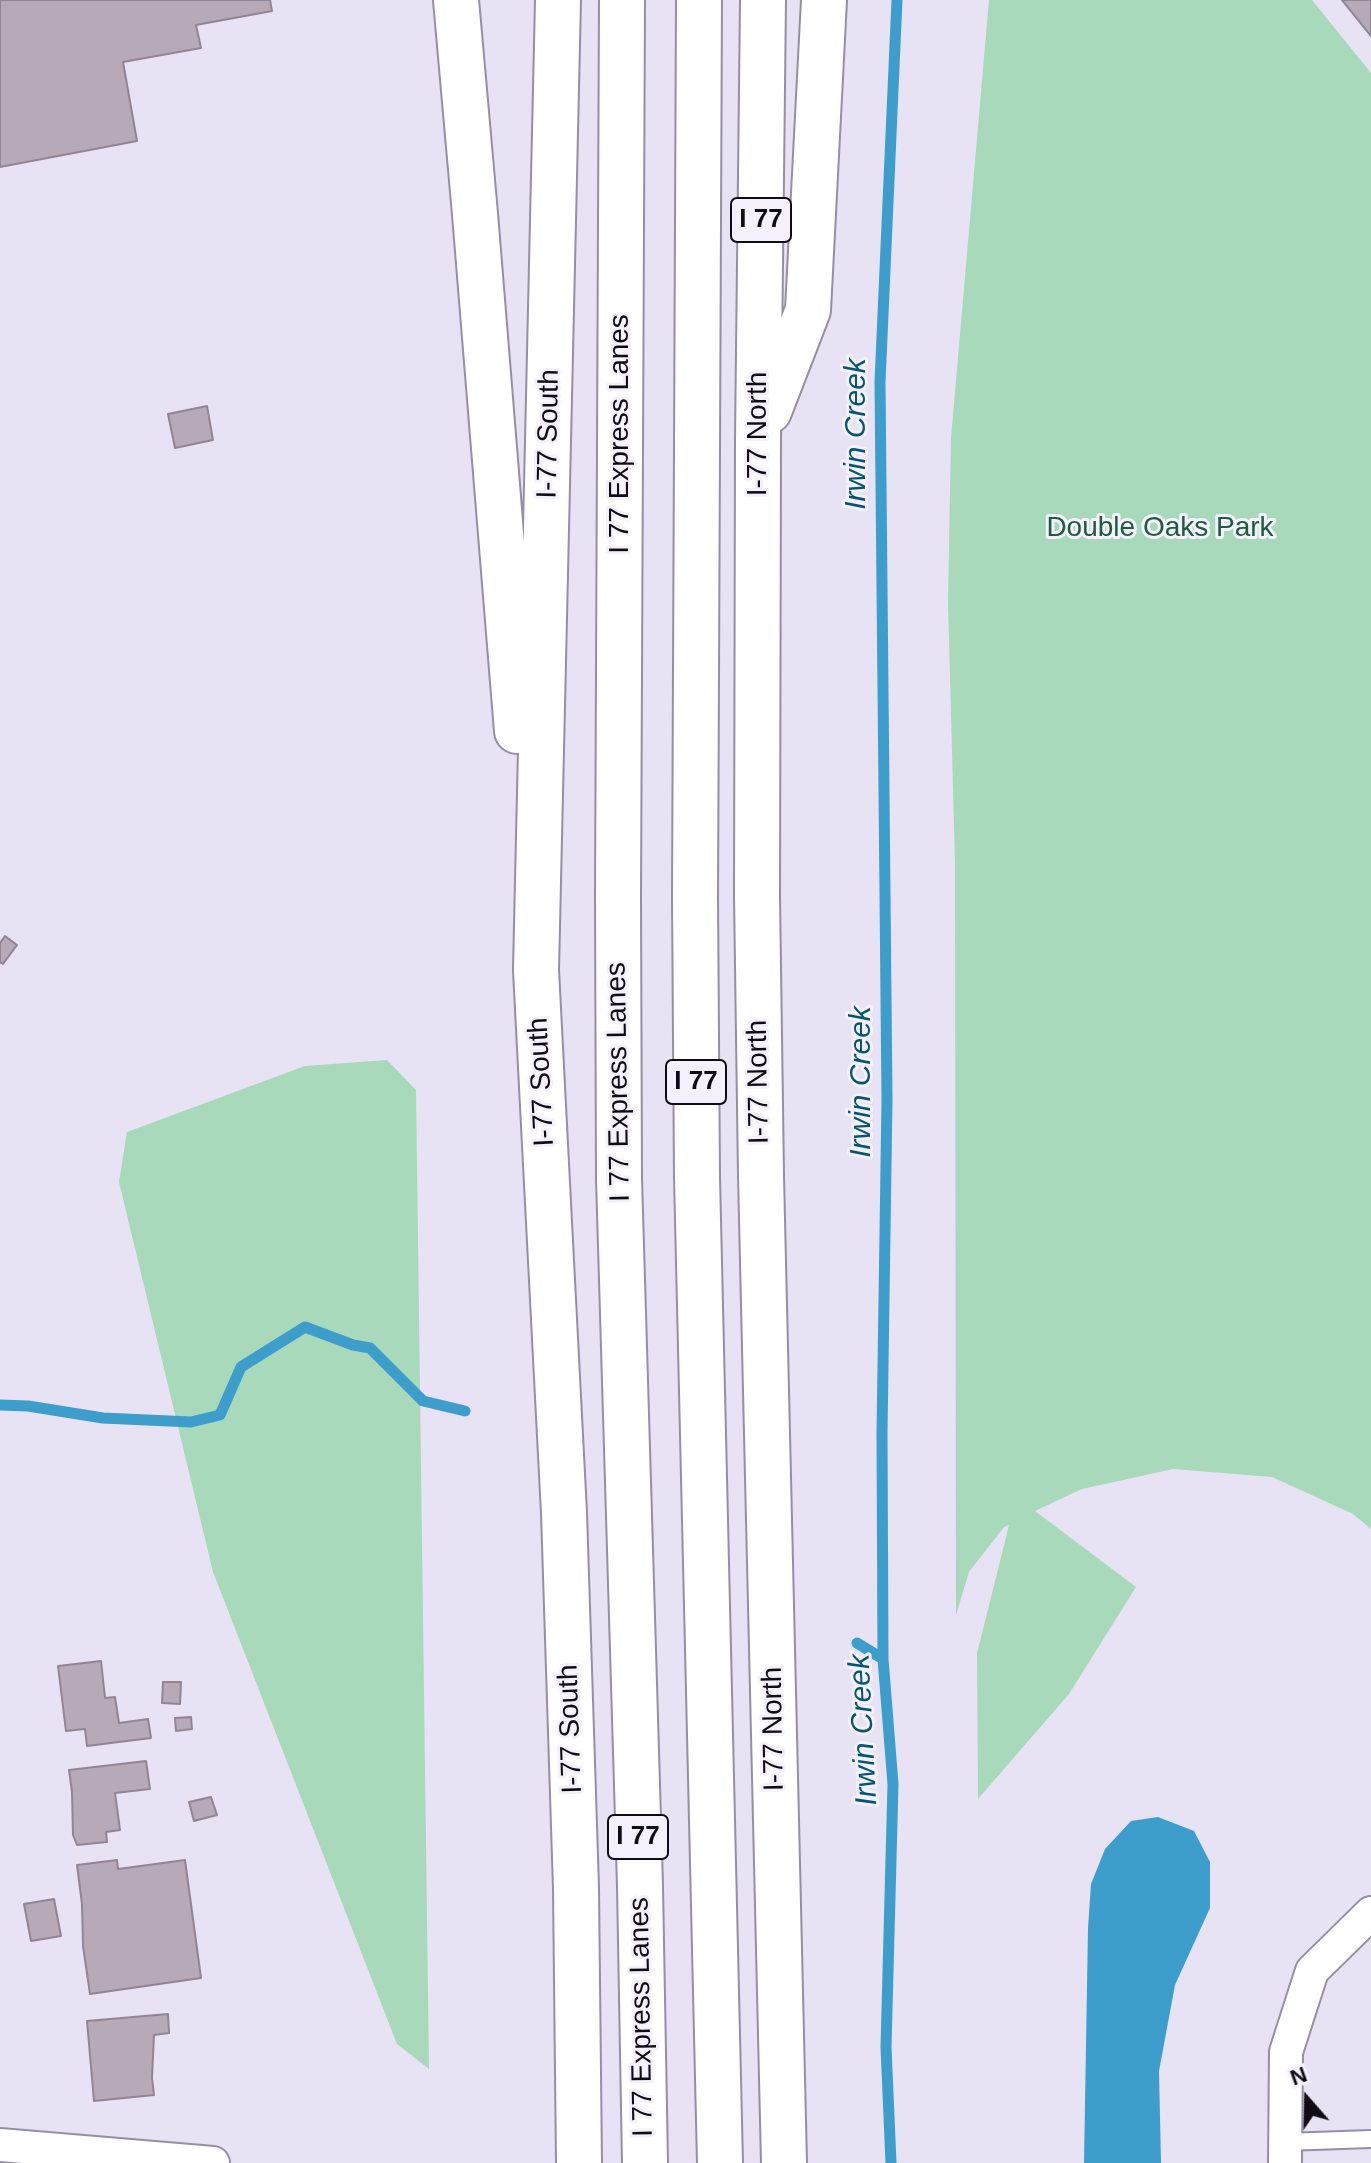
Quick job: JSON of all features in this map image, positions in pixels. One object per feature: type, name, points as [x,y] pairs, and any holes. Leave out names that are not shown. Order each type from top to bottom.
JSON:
[{"type":"highway","points":[[456,0],[536,970]]},
{"type":"highway","name":"I-77 South","points":[[558,0],[536,970],[564,1513],[576,1888],[579,2163]]},
{"type":"highway","name":"I 77 Express Lanes","points":[[622,0],[619,1179],[645,2163]]},
{"type":"highway","name":"I 77","points":[[699,0],[695,865],[697,1162],[720,2163]]},
{"type":"highway","name":"I-77 North","points":[[763,0],[757,896],[784,2163]]},
{"type":"highway","points":[[758,440],[808,310],[824,0]]},
{"type":"street","points":[[1285,2152],[1286,2052],[1312,1971],[1371,1913]]},
{"type":"street","points":[[0,2145],[213,2163]]},
{"type":"lane","points":[[1285,2152],[1371,2139]]},
{"type":"green space","name":"Double Oaks Park","points":[[989,0],[1312,0],[1371,73],[1371,1529],[1353,1514],[1272,1477],[1173,1469],[1082,1489],[1035,1511],[1136,1587],[1069,1694],[978,1799],[977,1653],[1009,1525],[1004,1527],[969,1572],[956,1615],[955,863],[948,602],[951,438]]},
{"type":"green space","points":[[387,1060],[416,1090],[429,2069],[397,2044],[213,1572],[119,1182],[127,1132],[305,1066]]},
{"type":"water","points":[[1158,1817],[1194,1831],[1210,1862],[1210,1908],[1175,1985],[1159,2071],[1161,2163],[1084,2163],[1091,1884],[1105,1849],[1131,1821]]},
{"type":"building","points":[[0,0],[270,0],[272,11],[196,25],[201,48],[123,62],[137,141],[0,167]]},
{"type":"building","points":[[1342,0],[1371,0],[1371,36]]},
{"type":"building","points":[[207,406],[213,440],[175,448],[168,414]]},
{"type":"building","points":[[5,936],[17,945],[3,964],[0,962],[0,943]]},
{"type":"building","points":[[101,1661],[105,1698],[115,1697],[119,1723],[148,1719],[151,1738],[87,1746],[85,1729],[66,1731],[58,1666]]},
{"type":"building","points":[[163,1682],[181,1682],[180,1704],[162,1703]]},
{"type":"building","points":[[191,1717],[192,1729],[176,1731],[175,1718]]},
{"type":"building","points":[[146,1761],[150,1789],[115,1793],[120,1830],[106,1832],[107,1842],[77,1845],[73,1835],[69,1770]]},
{"type":"building","points":[[211,1797],[217,1815],[194,1821],[189,1802]]},
{"type":"building","points":[[117,1860],[118,1869],[185,1860],[201,1978],[90,1994],[77,1865]]},
{"type":"building","points":[[54,1899],[61,1936],[31,1941],[24,1904]]},
{"type":"building","points":[[168,2014],[169,2033],[154,2035],[154,2095],[94,2101],[87,2021]]},
{"type":"waterway","name":"Irwin Creek","points":[[891,2163],[886,2047],[893,1784],[883,1659],[882,1433],[887,1099],[880,382],[897,0]]},
{"type":"waterway","points":[[0,1405],[28,1406],[103,1418],[191,1422],[220,1415],[241,1367],[305,1327],[370,1348],[423,1401],[465,1411]]},
{"type":"waterway","points":[[857,1643],[883,1659]]}]
